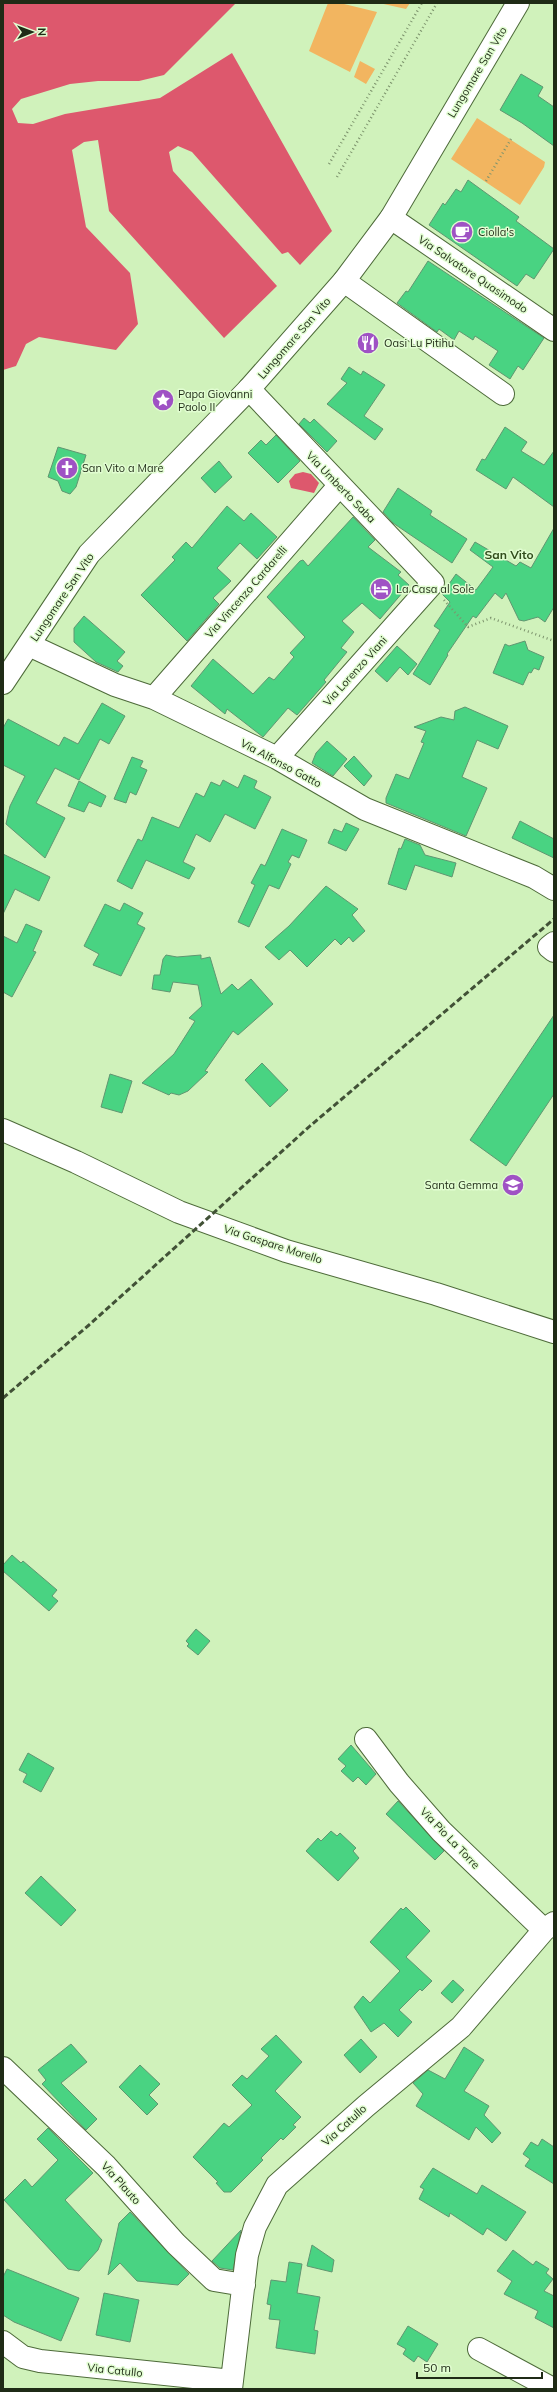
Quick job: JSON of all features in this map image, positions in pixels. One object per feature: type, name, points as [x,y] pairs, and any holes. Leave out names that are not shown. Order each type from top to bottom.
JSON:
[{"type":"street","name":"Lungomare San Vito","points":[[3,683],[89,554],[249,389],[344,281],[391,218],[518,3]]},
{"type":"street","name":"Via Salvatore Quasimodo","points":[[391,218],[554,330]]},
{"type":"street","points":[[344,281],[503,394]]},
{"type":"street","name":"Via Umberto Saba","points":[[249,389],[432,585]]},
{"type":"street","name":"Via Vincenzo Cardarelli","points":[[154,698],[339,486]]},
{"type":"street","name":"Via Lorenzo Viani","points":[[277,758],[432,585]]},
{"type":"street","name":"Via Alfonso Gatto","points":[[29,645],[115,685],[154,698],[207,726],[277,758],[365,809],[534,877],[554,889]]},
{"type":"street","points":[[554,943],[549,947],[554,951]]},
{"type":"street","name":"Via Gaspare Morello","points":[[3,1130],[76,1162],[179,1212],[286,1250],[436,1294],[554,1332]]},
{"type":"street","name":"Via Pio La Torre","points":[[366,1739],[399,1783],[441,1831],[549,1927]]},
{"type":"street","name":"Via Catullo","points":[[3,2342],[23,2357],[40,2361],[231,2385],[247,2255],[255,2227],[277,2185],[366,2106],[460,2028],[549,1927]]},
{"type":"street","name":"Via Plauto","points":[[3,2068],[106,2166],[176,2244],[214,2280],[244,2285]]},
{"type":"street","points":[[479,2349],[553,2389]]},
{"type":"path","points":[[329,164],[422,3]]},
{"type":"path","points":[[337,177],[437,3]]},
{"type":"path","points":[[486,182],[511,139]]},
{"type":"path","points":[[432,585],[468,627],[491,618],[554,641]]},
{"type":"shaded area","points":[[3,3],[236,3],[164,75],[139,81],[98,81],[70,84],[21,99],[12,109],[18,123],[33,124],[65,114],[160,98],[232,53],[332,231],[300,265],[288,252],[282,254],[192,152],[178,146],[169,152],[173,171],[277,286],[224,338],[109,211],[98,140],[84,142],[72,150],[86,227],[130,273],[138,324],[116,350],[39,337],[26,344],[16,366],[3,370]]},
{"type":"shaded area","points":[[328,3],[340,3],[377,12],[350,72],[309,51]]},
{"type":"shaded area","points":[[379,3],[410,3],[406,9]]},
{"type":"shaded area","points":[[360,61],[375,69],[366,84],[354,77]]},
{"type":"shaded area","points":[[477,118],[545,162],[544,167],[520,205],[451,159]]},
{"type":"shaded area","points":[[303,472],[311,474],[319,483],[314,493],[291,488],[289,481],[295,474]]},
{"type":"building","points":[[521,74],[543,87],[538,96],[554,107],[554,146],[522,123],[500,110]]},
{"type":"building","points":[[468,180],[519,217],[516,221],[554,249],[534,279],[526,274],[517,286],[429,225],[443,203],[445,205],[456,189],[461,192]]},
{"type":"building","points":[[428,261],[544,338],[523,370],[518,366],[510,379],[489,365],[498,351],[475,336],[473,340],[459,331],[454,340],[439,329],[437,332],[397,303],[406,291],[408,292]]},
{"type":"building","points":[[349,367],[361,375],[363,371],[385,385],[364,416],[383,429],[375,440],[327,404],[347,383],[341,379]]},
{"type":"building","points":[[304,418],[310,423],[314,419],[337,441],[327,452],[299,424]]},
{"type":"building","points":[[505,427],[527,442],[521,451],[544,465],[554,451],[554,507],[513,477],[506,489],[476,470],[482,459],[485,460]]},
{"type":"building","points":[[276,435],[300,461],[278,483],[248,453],[261,440],[266,445]]},
{"type":"building","name":"San Vito a Mare","points":[[58,447],[86,455],[76,487],[70,494],[62,491],[58,481],[48,477]]},
{"type":"building","points":[[219,461],[232,477],[215,493],[201,478]]},
{"type":"building","points":[[398,488],[432,511],[430,515],[467,539],[452,563],[393,523],[383,512]]},
{"type":"building","points":[[227,506],[244,521],[251,513],[277,537],[257,559],[240,543],[217,568],[231,581],[213,598],[219,604],[187,641],[141,595],[175,560],[172,557],[186,542],[192,548]]},
{"type":"building","points":[[353,517],[375,540],[368,547],[401,572],[398,575],[409,585],[380,619],[362,603],[342,621],[354,632],[341,648],[347,652],[324,680],[326,682],[297,715],[288,708],[263,737],[227,709],[225,714],[191,686],[213,659],[253,694],[269,677],[274,680],[294,657],[290,653],[305,637],[267,597],[300,561],[303,560],[308,566]]},
{"type":"building","points":[[554,528],[554,607],[545,622],[538,617],[524,621],[519,620],[506,593],[502,599],[495,593],[476,618],[473,616],[447,654],[448,655],[430,685],[413,674],[440,630],[434,626],[450,602],[442,594],[456,574],[476,590],[493,567],[470,550],[475,542],[516,566],[520,562],[531,568]]},
{"type":"building","points":[[84,616],[125,652],[117,661],[123,666],[118,672],[96,662],[74,642],[74,628]]},
{"type":"building","points":[[525,641],[528,650],[544,657],[539,670],[534,668],[531,673],[529,672],[523,685],[493,673],[505,644],[509,646]]},
{"type":"building","points":[[397,646],[417,664],[408,675],[400,667],[387,682],[375,671]]},
{"type":"building","points":[[102,703],[125,716],[109,744],[100,739],[79,780],[55,768],[36,803],[65,818],[45,858],[6,824],[10,806],[25,776],[3,765],[3,728],[8,719],[59,746],[64,737],[78,744]]},
{"type":"building","points":[[465,707],[508,726],[498,749],[477,740],[462,777],[487,788],[466,836],[386,803],[386,798],[396,774],[409,779],[424,743],[421,742],[426,731],[414,727],[441,717],[454,720],[455,711]]},
{"type":"building","points":[[327,741],[347,759],[333,776],[312,763],[316,753]]},
{"type":"building","points":[[354,756],[372,776],[364,786],[344,766]]},
{"type":"building","points":[[132,757],[143,761],[140,767],[147,770],[136,795],[130,792],[126,803],[114,799]]},
{"type":"building","points":[[244,775],[257,781],[254,788],[271,797],[255,829],[225,814],[210,842],[196,834],[183,862],[195,868],[189,879],[146,860],[132,889],[117,881],[138,839],[142,841],[152,817],[179,828],[196,793],[204,797],[211,782],[220,786],[223,780],[238,788]]},
{"type":"building","points":[[79,781],[106,796],[101,807],[89,802],[84,812],[68,806]]},
{"type":"building","points":[[520,821],[554,839],[554,858],[512,838]]},
{"type":"building","points":[[346,823],[359,829],[346,851],[328,843],[334,829],[342,832]]},
{"type":"building","points":[[282,829],[307,840],[299,858],[292,855],[288,862],[291,864],[279,889],[269,885],[249,927],[238,922],[255,885],[251,883],[261,864],[265,866]]},
{"type":"building","points":[[405,839],[420,845],[425,855],[456,863],[452,877],[415,865],[406,890],[388,884],[399,848],[401,849]]},
{"type":"building","points":[[3,854],[50,877],[39,901],[15,889],[3,914]]},
{"type":"building","points":[[326,886],[358,909],[352,915],[365,931],[353,942],[349,937],[341,945],[335,939],[307,967],[290,950],[279,960],[265,947],[289,926]]},
{"type":"building","points":[[124,903],[143,913],[137,924],[145,928],[121,976],[93,965],[99,954],[84,946],[105,904],[120,911]]},
{"type":"building","points":[[26,924],[42,931],[33,951],[36,952],[12,997],[3,992],[3,936],[17,943]]},
{"type":"building","points":[[166,955],[177,957],[201,955],[201,959],[210,957],[221,994],[232,984],[238,990],[251,979],[273,1004],[238,1035],[233,1031],[205,1071],[208,1072],[188,1091],[179,1095],[171,1093],[169,1095],[142,1083],[174,1054],[195,1021],[189,1018],[202,1006],[198,985],[173,982],[170,992],[152,989],[154,975],[160,975],[163,959]]},
{"type":"building","points":[[554,1015],[554,1094],[506,1166],[470,1140]]},
{"type":"building","points":[[262,1063],[288,1090],[270,1107],[245,1080]]},
{"type":"building","points":[[110,1074],[132,1081],[122,1113],[101,1107]]},
{"type":"building","points":[[12,1555],[21,1563],[23,1561],[57,1590],[52,1596],[58,1601],[49,1611],[3,1571],[3,1565]]},
{"type":"building","points":[[196,1629],[210,1641],[198,1655],[187,1646],[189,1644],[186,1641]]},
{"type":"building","points":[[351,1745],[376,1774],[366,1785],[358,1777],[353,1782],[341,1771],[346,1766],[338,1759]]},
{"type":"building","points":[[28,1753],[54,1768],[41,1792],[23,1782],[27,1774],[19,1770]]},
{"type":"building","points":[[398,1801],[444,1851],[435,1860],[386,1814]]},
{"type":"building","points":[[331,1831],[337,1836],[340,1833],[356,1848],[353,1851],[359,1858],[338,1881],[306,1851],[318,1838],[321,1841]]},
{"type":"building","points":[[41,1876],[76,1910],[61,1926],[25,1893]]},
{"type":"building","points":[[406,1907],[430,1931],[406,1957],[432,1981],[422,1991],[420,1989],[399,2010],[412,2022],[398,2037],[384,2023],[371,2032],[354,2007],[363,1996],[370,2003],[400,1971],[370,1942],[401,1908],[403,1910]]},
{"type":"building","points":[[453,1980],[464,1990],[452,2003],[441,1993]]},
{"type":"building","points":[[276,2035],[302,2062],[275,2091],[301,2117],[293,2125],[296,2127],[283,2140],[281,2138],[261,2158],[263,2160],[231,2192],[224,2192],[216,2183],[218,2182],[193,2157],[224,2123],[229,2127],[252,2105],[232,2085],[242,2075],[247,2079],[269,2056],[261,2049]]},
{"type":"building","points":[[361,2039],[377,2057],[360,2073],[344,2055]]},
{"type":"building","points":[[71,2044],[87,2062],[61,2083],[97,2119],[86,2130],[42,2084],[46,2080],[38,2070]]},
{"type":"building","points":[[464,2047],[484,2060],[464,2091],[489,2106],[484,2115],[501,2133],[492,2143],[476,2127],[469,2140],[416,2106],[423,2094],[413,2083],[428,2070],[445,2079]]},
{"type":"building","points":[[140,2065],[160,2084],[149,2095],[158,2104],[147,2115],[119,2087]]},
{"type":"building","points":[[48,2128],[93,2173],[65,2200],[102,2240],[98,2250],[79,2271],[68,2269],[4,2200],[25,2179],[32,2187],[58,2160],[37,2139]]},
{"type":"building","points":[[542,2139],[554,2147],[554,2184],[525,2166],[530,2159],[523,2154],[531,2142],[538,2146]]},
{"type":"building","points":[[433,2168],[477,2194],[482,2185],[526,2212],[506,2241],[487,2228],[483,2235],[450,2213],[449,2217],[419,2199],[424,2189],[420,2187]]},
{"type":"building","points":[[130,2212],[189,2274],[178,2285],[137,2281],[120,2263],[108,2275],[119,2223]]},
{"type":"building","points":[[241,2230],[233,2270],[220,2268],[212,2261]]},
{"type":"building","points":[[312,2245],[334,2260],[332,2272],[307,2266]]},
{"type":"building","points":[[513,2250],[533,2265],[536,2261],[549,2269],[546,2273],[553,2279],[544,2291],[554,2296],[554,2328],[535,2318],[538,2311],[504,2294],[512,2281],[497,2271]]},
{"type":"building","points":[[289,2262],[302,2264],[297,2293],[320,2297],[314,2330],[318,2331],[315,2354],[276,2348],[280,2320],[269,2319],[271,2305],[267,2304],[271,2280],[286,2282]]},
{"type":"building","points":[[7,2269],[79,2298],[61,2341],[14,2322],[3,2315],[3,2277]]},
{"type":"building","points":[[104,2293],[139,2300],[130,2342],[96,2335]]},
{"type":"building","points":[[408,2326],[438,2344],[427,2362],[418,2356],[414,2362],[403,2354],[406,2349],[397,2344]]},
{"type":"railway","points":[[3,1398],[89,1325],[310,1126],[554,919]]},
{"type":"place","name":"Ciolla's","points":[[462,232]]},
{"type":"place","name":"Oasi Lu Pitihu","points":[[368,343]]},
{"type":"place","name":"Papa Giovanni Paolo II","points":[[163,400]]},
{"type":"place","name":"San Vito a Mare","points":[[67,468]]},
{"type":"place","name":"La Casa al Sole","points":[[381,589]]},
{"type":"place","name":"Santa Gemma","points":[[513,1185]]},
{"type":"district","name":"San Vito","points":[[509,555]]}]
